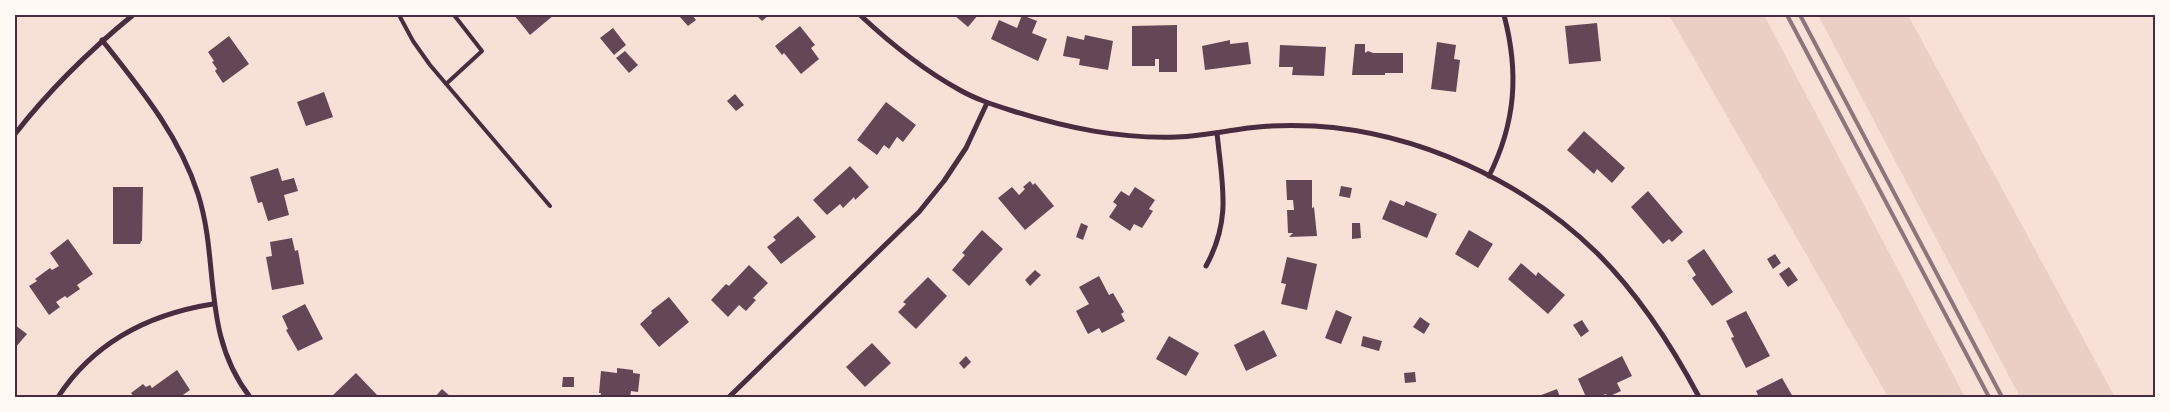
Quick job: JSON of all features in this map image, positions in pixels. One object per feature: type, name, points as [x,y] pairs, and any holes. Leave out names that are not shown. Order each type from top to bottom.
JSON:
[{"type":"street","points":[[15,134],[46,94],[102,40],[133,15]]},
{"type":"street","points":[[860,15],[887,40],[918,64],[958,90],[988,103],[1054,124],[1104,134],[1178,137],[1272,126],[1316,126],[1360,132],[1406,142],[1442,155],[1489,176],[1541,206],[1597,253],[1646,312],[1680,361],[1699,397]]},
{"type":"street","points":[[1489,176],[1508,127],[1512,103],[1513,70],[1510,38],[1504,15]]},
{"type":"street","points":[[102,40],[133,79],[169,131],[186,162],[198,195],[206,230],[213,304],[222,342],[232,367],[250,397]]},
{"type":"street","points":[[729,397],[919,212],[944,182],[966,148],[988,103]]},
{"type":"street","points":[[1206,266],[1216,248],[1222,228],[1224,206],[1217,133]]},
{"type":"street","points":[[58,397],[87,361],[112,341],[156,318],[187,308],[213,304]]},
{"type":"lane","points":[[399,15],[412,41],[446,84],[550,206]]},
{"type":"lane","points":[[446,84],[482,51],[454,15]]},
{"type":"shaded area","points":[[1669,15],[1764,15],[1965,397],[1888,397]]},
{"type":"shaded area","points":[[1818,15],[1908,15],[2115,397],[2020,397]]},
{"type":"building","points":[[514,15],[554,15],[530,35]]},
{"type":"building","points":[[692,15],[696,20],[688,26],[680,17]]},
{"type":"building","points":[[756,15],[769,15],[762,21]]},
{"type":"building","points":[[954,15],[978,15],[968,27]]},
{"type":"building","points":[[1022,15],[1037,21],[1032,33],[1047,39],[1038,61],[991,39],[999,20],[1017,28]]},
{"type":"building","points":[[1597,23],[1601,61],[1569,64],[1565,26]]},
{"type":"building","points":[[1177,25],[1177,72],[1159,72],[1159,59],[1155,59],[1155,66],[1132,66],[1132,26]]},
{"type":"building","points":[[800,26],[815,45],[811,48],[819,59],[801,74],[784,53],[782,55],[775,46]]},
{"type":"building","points":[[613,28],[626,45],[614,55],[600,38]]},
{"type":"building","points":[[1085,35],[1113,41],[1108,70],[1079,65],[1080,59],[1063,56],[1067,36],[1084,40]]},
{"type":"building","points":[[229,36],[249,64],[223,83],[215,71],[217,69],[208,52]]},
{"type":"building","points":[[1230,40],[1230,44],[1248,42],[1251,64],[1205,70],[1202,46]]},
{"type":"building","points":[[1437,42],[1456,45],[1454,59],[1460,60],[1456,92],[1431,89]]},
{"type":"building","points":[[1355,44],[1365,44],[1365,53],[1368,51],[1373,53],[1403,53],[1403,73],[1352,75]]},
{"type":"building","points":[[1280,45],[1326,47],[1324,76],[1292,75],[1293,67],[1279,67]]},
{"type":"building","points":[[625,51],[638,65],[629,73],[616,58]]},
{"type":"building","points":[[324,92],[333,117],[306,126],[297,102]]},
{"type":"building","points":[[735,94],[744,105],[736,111],[727,101]]},
{"type":"building","points":[[886,102],[916,125],[903,142],[897,137],[889,149],[884,145],[877,155],[857,140]]},
{"type":"building","points":[[1584,131],[1625,168],[1612,183],[1597,169],[1594,174],[1567,150]]},
{"type":"building","points":[[850,166],[869,187],[855,200],[854,197],[843,208],[840,204],[827,215],[813,200]]},
{"type":"building","points":[[278,168],[282,181],[294,178],[298,191],[284,195],[289,215],[268,221],[262,202],[258,203],[250,177]]},
{"type":"building","points":[[1286,180],[1312,180],[1312,208],[1314,207],[1317,236],[1289,237],[1293,233],[1288,233],[1287,210],[1294,210],[1293,200],[1287,200]]},
{"type":"building","points":[[1030,181],[1033,185],[1035,183],[1054,206],[1025,230],[998,198],[1012,187],[1019,195],[1025,189],[1023,187]]},
{"type":"building","points":[[1341,186],[1352,188],[1350,198],[1339,196]]},
{"type":"building","points":[[113,187],[143,187],[142,241],[140,244],[113,244]]},
{"type":"building","points":[[1135,187],[1155,200],[1149,209],[1153,211],[1142,228],[1134,224],[1130,231],[1109,217],[1117,205],[1113,202],[1121,191],[1129,196]]},
{"type":"building","points":[[1648,191],[1683,232],[1672,242],[1669,239],[1663,244],[1631,207]]},
{"type":"building","points":[[1390,200],[1404,206],[1406,201],[1437,214],[1427,238],[1382,219]]},
{"type":"building","points":[[798,216],[816,237],[781,264],[767,247],[776,240],[773,237]]},
{"type":"building","points":[[1081,223],[1088,226],[1083,240],[1076,237]]},
{"type":"building","points":[[1352,223],[1360,223],[1361,238],[1352,239]]},
{"type":"building","points":[[982,230],[1003,249],[969,286],[952,270],[965,255],[962,253]]},
{"type":"building","points":[[1469,230],[1493,244],[1478,268],[1455,254]]},
{"type":"building","points":[[292,238],[295,251],[298,250],[304,284],[272,290],[266,257],[272,256],[270,242]]},
{"type":"building","points":[[68,239],[93,274],[77,285],[80,289],[67,298],[65,296],[56,302],[60,307],[49,315],[29,286],[50,268],[52,270],[59,266],[50,253]]},
{"type":"building","points":[[1704,249],[1733,292],[1712,306],[1692,278],[1696,275],[1687,261]]},
{"type":"building","points":[[1775,254],[1781,263],[1773,269],[1767,259]]},
{"type":"building","points":[[1287,257],[1317,264],[1307,310],[1281,304],[1286,284],[1281,283]]},
{"type":"building","points":[[1521,263],[1536,276],[1538,272],[1565,295],[1548,314],[1508,279]]},
{"type":"building","points":[[749,265],[768,283],[753,298],[756,300],[746,311],[739,305],[728,317],[711,300],[726,284],[729,286]]},
{"type":"building","points":[[1789,267],[1798,280],[1788,287],[1779,274]]},
{"type":"building","points":[[1035,270],[1041,275],[1030,286],[1025,280]]},
{"type":"building","points":[[1099,276],[1109,295],[1113,293],[1124,312],[1121,314],[1125,321],[1102,333],[1099,328],[1088,334],[1076,311],[1089,304],[1079,287]]},
{"type":"building","points":[[928,277],[947,296],[916,329],[898,312],[906,304],[903,302]]},
{"type":"building","points":[[669,297],[689,322],[659,347],[640,324],[652,313],[651,311]]},
{"type":"building","points":[[305,304],[323,339],[298,351],[286,330],[288,329],[282,316]]},
{"type":"building","points":[[1336,310],[1352,317],[1341,344],[1325,338]]},
{"type":"building","points":[[1746,311],[1770,356],[1746,368],[1731,338],[1734,337],[1726,321]]},
{"type":"building","points":[[1420,317],[1430,324],[1424,334],[1413,327]]},
{"type":"building","points":[[1582,320],[1589,331],[1581,337],[1573,325]]},
{"type":"building","points":[[15,325],[27,334],[15,348]]},
{"type":"building","points":[[1264,330],[1277,356],[1246,371],[1234,345]]},
{"type":"building","points":[[1169,336],[1199,353],[1186,376],[1156,359]]},
{"type":"building","points":[[1363,336],[1382,341],[1379,351],[1361,346]]},
{"type":"building","points":[[872,343],[891,363],[865,387],[846,367]]},
{"type":"building","points":[[966,356],[971,362],[964,369],[959,363]]},
{"type":"building","points":[[1622,356],[1632,376],[1617,383],[1621,391],[1608,397],[1606,394],[1599,397],[1586,397],[1578,379]]},
{"type":"building","points":[[617,368],[633,370],[633,373],[640,374],[638,392],[631,391],[630,397],[600,397],[601,371],[617,373]]},
{"type":"building","points":[[177,370],[190,390],[180,397],[134,397],[131,393],[143,384],[146,387],[150,385],[152,388]]},
{"type":"building","points":[[1415,372],[1416,382],[1405,383],[1404,373]]},
{"type":"building","points":[[356,373],[379,397],[331,397]]},
{"type":"building","points":[[563,377],[574,377],[574,387],[562,387]]},
{"type":"building","points":[[1782,378],[1793,397],[1759,397],[1756,391]]},
{"type":"building","points":[[442,389],[451,397],[435,397]]},
{"type":"building","points":[[1557,389],[1560,397],[1536,397]]},
{"type":"railway","points":[[1787,15],[1989,397]]},
{"type":"railway","points":[[1800,15],[2002,397]]}]
